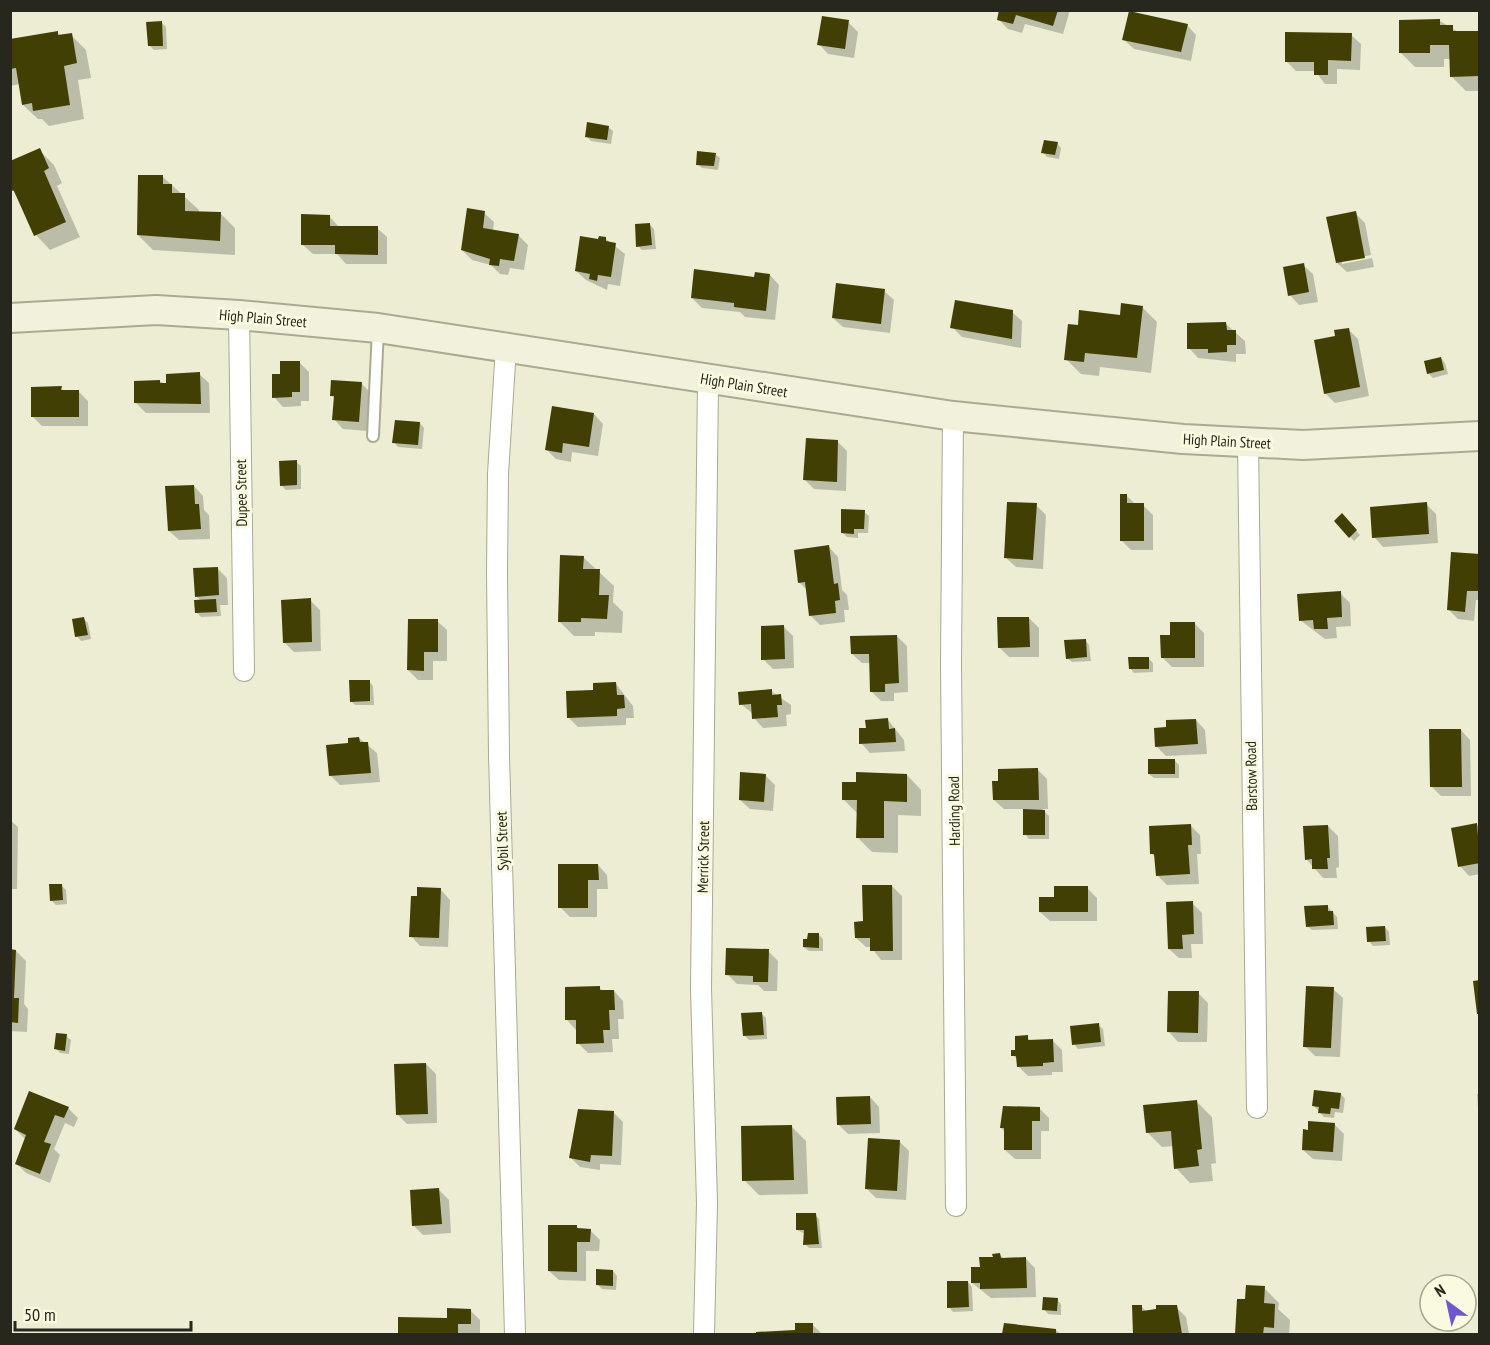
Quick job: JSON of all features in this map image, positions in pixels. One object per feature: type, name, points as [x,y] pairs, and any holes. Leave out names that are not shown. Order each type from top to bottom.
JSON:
[{"type":"main road","name":"High Plain Street","points":[[10,318],[156,310],[378,328],[953,416],[1248,443],[1373,443],[1479,436]]},
{"type":"street","name":"Dupee Street","points":[[239,315],[244,671]]},
{"type":"street","name":"Sybil Street","points":[[506,347],[498,474],[497,595],[514,1335]]},
{"type":"street","name":"Merrick Street","points":[[704,1335],[707,1203],[701,988],[708,380]]},
{"type":"street","name":"Harding Road","points":[[953,416],[951,664],[956,1206]]},
{"type":"street","name":"Barstow Road","points":[[1248,443],[1257,1108]]},
{"type":"lane","points":[[373,436],[375,347],[378,328]]},
{"type":"building","points":[[999,10],[1058,10],[1053,26],[1016,15],[1013,24],[997,20]]},
{"type":"building","points":[[1129,11],[1188,24],[1181,52],[1122,40]]},
{"type":"building","points":[[822,16],[849,20],[845,49],[817,45]]},
{"type":"building","points":[[1440,19],[1440,25],[1453,25],[1453,31],[1479,31],[1479,76],[1450,77],[1449,45],[1430,45],[1430,53],[1399,53],[1399,20]]},
{"type":"building","points":[[162,21],[163,46],[148,46],[146,22]]},
{"type":"building","points":[[58,31],[58,35],[72,33],[77,63],[64,66],[70,105],[33,111],[32,103],[22,105],[16,68],[10,69],[10,39]]},
{"type":"building","points":[[1285,32],[1352,33],[1351,61],[1328,60],[1328,75],[1314,75],[1314,62],[1285,62]]},
{"type":"building","points":[[587,122],[609,126],[607,140],[585,137]]},
{"type":"building","points":[[1044,140],[1058,142],[1055,155],[1041,153]]},
{"type":"building","points":[[40,148],[49,168],[44,171],[66,222],[34,236],[14,191],[10,190],[10,161]]},
{"type":"building","points":[[697,151],[716,153],[714,166],[696,165]]},
{"type":"building","points":[[138,175],[163,175],[163,184],[172,184],[172,193],[185,193],[185,211],[221,212],[220,241],[137,235]]},
{"type":"building","points":[[467,208],[485,211],[483,228],[519,234],[514,261],[500,259],[499,266],[489,265],[490,259],[461,250]]},
{"type":"building","points":[[1356,211],[1365,258],[1336,263],[1326,217]]},
{"type":"building","points":[[301,214],[330,215],[330,226],[378,226],[378,255],[335,254],[335,245],[301,245]]},
{"type":"building","points":[[650,223],[652,245],[636,247],[635,224]]},
{"type":"building","points":[[580,236],[598,239],[599,236],[606,237],[606,241],[616,243],[611,277],[598,275],[597,281],[589,279],[590,274],[575,271]]},
{"type":"building","points":[[1304,263],[1309,292],[1288,296],[1283,267]]},
{"type":"building","points":[[694,269],[754,277],[755,272],[770,274],[766,311],[734,307],[734,303],[691,298]]},
{"type":"building","points":[[836,283],[885,289],[881,324],[832,318]]},
{"type":"building","points":[[955,300],[1013,310],[1012,339],[950,328]]},
{"type":"building","points":[[1121,303],[1143,306],[1137,358],[1085,353],[1084,362],[1064,360],[1068,324],[1078,325],[1079,310],[1120,315]]},
{"type":"building","points":[[1226,322],[1227,330],[1236,330],[1236,345],[1227,345],[1227,352],[1208,353],[1208,349],[1187,349],[1187,323]]},
{"type":"building","points":[[1349,328],[1360,387],[1324,394],[1314,340],[1335,336],[1334,330]]},
{"type":"building","points":[[1441,357],[1444,370],[1427,374],[1424,361]]},
{"type":"building","points":[[280,361],[300,361],[300,392],[292,392],[292,397],[272,398],[272,374],[280,374]]},
{"type":"building","points":[[200,372],[201,404],[134,403],[134,381],[160,380],[160,383],[166,383],[166,374]]},
{"type":"building","points":[[331,380],[362,382],[359,422],[332,420],[334,396],[330,396]]},
{"type":"building","points":[[62,386],[61,390],[79,390],[79,417],[31,417],[31,387]]},
{"type":"building","points":[[552,406],[594,413],[589,447],[563,443],[562,453],[545,450]]},
{"type":"building","points":[[395,420],[420,422],[418,445],[392,443]]},
{"type":"building","points":[[806,438],[838,440],[837,482],[803,480]]},
{"type":"building","points":[[297,460],[297,485],[280,486],[279,461]]},
{"type":"building","points":[[194,485],[195,504],[199,504],[201,529],[168,531],[165,486]]},
{"type":"building","points":[[1120,494],[1127,494],[1127,503],[1144,503],[1144,541],[1120,541]]},
{"type":"building","points":[[1007,502],[1037,503],[1033,560],[1004,558]]},
{"type":"building","points":[[1427,502],[1429,534],[1372,538],[1370,507]]},
{"type":"building","points":[[841,509],[865,510],[864,529],[854,529],[854,534],[841,533]]},
{"type":"building","points":[[1342,513],[1357,530],[1349,538],[1334,521]]},
{"type":"building","points":[[829,545],[834,584],[838,583],[840,600],[835,601],[836,613],[809,616],[805,582],[798,583],[794,550]]},
{"type":"building","points":[[1451,552],[1480,554],[1478,591],[1467,591],[1465,612],[1447,610]]},
{"type":"building","points":[[560,555],[584,556],[583,569],[600,569],[599,595],[609,595],[607,619],[581,618],[581,622],[558,622]]},
{"type":"building","points":[[218,567],[219,595],[195,597],[193,568]]},
{"type":"building","points":[[1341,591],[1342,617],[1327,618],[1328,629],[1314,629],[1313,620],[1299,621],[1297,594]]},
{"type":"building","points":[[311,598],[312,642],[283,643],[281,600]]},
{"type":"building","points":[[216,599],[217,612],[195,613],[194,600]]},
{"type":"building","points":[[84,617],[88,635],[75,637],[72,619]]},
{"type":"building","points":[[997,617],[1029,617],[1030,647],[998,648]]},
{"type":"building","points":[[408,619],[438,619],[438,652],[424,652],[424,671],[407,670]]},
{"type":"building","points":[[1170,622],[1195,622],[1195,658],[1161,658],[1160,635],[1170,635]]},
{"type":"building","points":[[784,625],[785,659],[761,660],[761,626]]},
{"type":"building","points":[[897,635],[899,683],[885,684],[885,692],[870,692],[869,654],[851,654],[850,636]]},
{"type":"building","points":[[1086,639],[1087,657],[1066,659],[1064,640]]},
{"type":"building","points":[[1128,657],[1149,657],[1149,669],[1129,669]]},
{"type":"building","points":[[349,680],[370,680],[370,701],[350,702]]},
{"type":"building","points":[[616,682],[617,695],[624,695],[625,708],[617,709],[617,716],[567,718],[566,691],[593,690],[593,683]]},
{"type":"building","points":[[772,689],[772,695],[781,694],[782,705],[777,705],[778,717],[752,719],[751,704],[739,705],[738,692]]},
{"type":"building","points":[[888,718],[889,729],[895,728],[896,742],[859,744],[859,728],[866,728],[865,720]]},
{"type":"building","points":[[1196,719],[1198,744],[1155,747],[1154,728],[1166,727],[1166,720]]},
{"type":"building","points":[[1429,729],[1461,729],[1462,787],[1430,787]]},
{"type":"building","points":[[359,737],[360,742],[368,742],[371,773],[329,776],[326,745],[348,743],[348,738]]},
{"type":"building","points":[[1148,759],[1175,759],[1175,774],[1148,774]]},
{"type":"building","points":[[1038,768],[1039,800],[993,800],[992,781],[998,781],[998,769]]},
{"type":"building","points":[[740,772],[766,774],[764,802],[739,800]]},
{"type":"building","points":[[856,772],[907,774],[907,802],[884,801],[884,838],[856,838],[857,800],[842,800],[842,782],[856,782]]},
{"type":"building","points":[[1023,809],[1045,810],[1045,835],[1023,835]]},
{"type":"building","points":[[1477,823],[1480,863],[1458,867],[1451,828]]},
{"type":"building","points":[[1191,824],[1192,845],[1188,845],[1190,874],[1156,876],[1154,854],[1150,854],[1149,826]]},
{"type":"building","points":[[1328,825],[1330,858],[1327,858],[1328,869],[1312,869],[1312,859],[1305,860],[1303,826]]},
{"type":"building","points":[[558,864],[598,864],[599,880],[588,880],[588,908],[558,908]]},
{"type":"building","points":[[49,884],[62,884],[63,900],[50,901]]},
{"type":"building","points":[[862,885],[892,885],[893,951],[870,951],[870,938],[855,938],[854,922],[863,921]]},
{"type":"building","points":[[1054,886],[1088,886],[1088,912],[1039,912],[1039,897],[1054,897]]},
{"type":"building","points":[[417,887],[441,888],[439,938],[409,937],[411,896],[417,896]]},
{"type":"building","points":[[1193,901],[1194,934],[1182,935],[1183,949],[1168,949],[1166,902]]},
{"type":"building","points":[[1328,905],[1328,911],[1333,911],[1334,925],[1306,927],[1304,906]]},
{"type":"building","points":[[1385,926],[1386,941],[1367,942],[1366,927]]},
{"type":"building","points":[[808,933],[819,933],[819,948],[803,947],[803,939],[807,939]]},
{"type":"building","points":[[726,948],[769,949],[768,982],[753,982],[753,976],[725,975]]},
{"type":"building","points":[[10,949],[16,950],[14,998],[19,998],[18,1023],[10,1022]]},
{"type":"building","points":[[1480,980],[1480,1014],[1477,1014],[1473,981]]},
{"type":"building","points":[[600,986],[600,990],[614,990],[615,1010],[609,1010],[610,1030],[603,1030],[604,1043],[576,1044],[576,1020],[565,1020],[565,987]]},
{"type":"building","points":[[1306,986],[1334,987],[1331,1048],[1303,1047]]},
{"type":"building","points":[[1168,991],[1199,991],[1198,1033],[1167,1032]]},
{"type":"building","points":[[762,1012],[764,1035],[743,1036],[741,1013]]},
{"type":"building","points":[[1099,1023],[1101,1042],[1072,1045],[1070,1026]]},
{"type":"building","points":[[56,1033],[67,1034],[65,1051],[54,1049]]},
{"type":"building","points":[[1028,1035],[1028,1040],[1053,1039],[1054,1062],[1043,1063],[1043,1066],[1017,1067],[1016,1056],[1011,1056],[1011,1050],[1015,1050],[1015,1036]]},
{"type":"building","points":[[426,1063],[428,1114],[396,1115],[394,1064]]},
{"type":"building","points":[[1314,1090],[1341,1093],[1339,1109],[1331,1108],[1330,1114],[1318,1113],[1319,1107],[1312,1106]]},
{"type":"building","points":[[29,1091],[69,1107],[64,1118],[55,1115],[44,1142],[51,1144],[40,1174],[15,1164],[26,1135],[14,1129]]},
{"type":"building","points":[[870,1096],[871,1124],[837,1125],[836,1097]]},
{"type":"building","points":[[1197,1100],[1202,1149],[1197,1150],[1199,1166],[1174,1169],[1171,1131],[1146,1133],[1143,1105]]},
{"type":"building","points":[[1003,1106],[1040,1107],[1040,1121],[1032,1121],[1032,1150],[1004,1150],[1004,1128],[1000,1128]]},
{"type":"building","points":[[578,1109],[614,1111],[612,1156],[591,1155],[590,1162],[569,1158]]},
{"type":"building","points":[[1308,1121],[1335,1123],[1333,1152],[1302,1150],[1303,1129],[1308,1130]]},
{"type":"building","points":[[792,1125],[794,1180],[742,1181],[741,1126]]},
{"type":"building","points":[[868,1138],[900,1140],[897,1191],[865,1189]]},
{"type":"building","points":[[439,1188],[442,1224],[412,1226],[410,1190]]},
{"type":"building","points":[[796,1213],[816,1213],[819,1244],[803,1245],[804,1230],[796,1230]]},
{"type":"building","points":[[548,1225],[577,1225],[577,1228],[591,1229],[590,1242],[577,1242],[577,1272],[548,1271]]},
{"type":"building","points":[[1000,1253],[1001,1258],[1026,1257],[1027,1288],[980,1289],[980,1283],[971,1283],[971,1267],[980,1267],[979,1257],[993,1257],[992,1254]]},
{"type":"building","points":[[596,1269],[613,1270],[613,1286],[596,1285]]},
{"type":"building","points":[[947,1281],[968,1281],[969,1307],[947,1308]]},
{"type":"building","points":[[1246,1285],[1265,1286],[1264,1303],[1275,1304],[1274,1328],[1264,1327],[1263,1334],[1235,1334],[1237,1299],[1245,1299]]},
{"type":"building","points":[[1043,1297],[1058,1298],[1057,1311],[1042,1310]]},
{"type":"building","points":[[1132,1305],[1142,1305],[1142,1311],[1156,1309],[1156,1305],[1177,1305],[1182,1334],[1133,1334]]},
{"type":"building","points":[[447,1308],[471,1309],[471,1324],[458,1324],[458,1334],[398,1334],[398,1317],[447,1318]]},
{"type":"building","points":[[795,1323],[813,1323],[813,1334],[756,1334],[756,1332],[795,1330]]},
{"type":"building","points":[[1004,1323],[1056,1329],[1056,1334],[1002,1334]]}]
